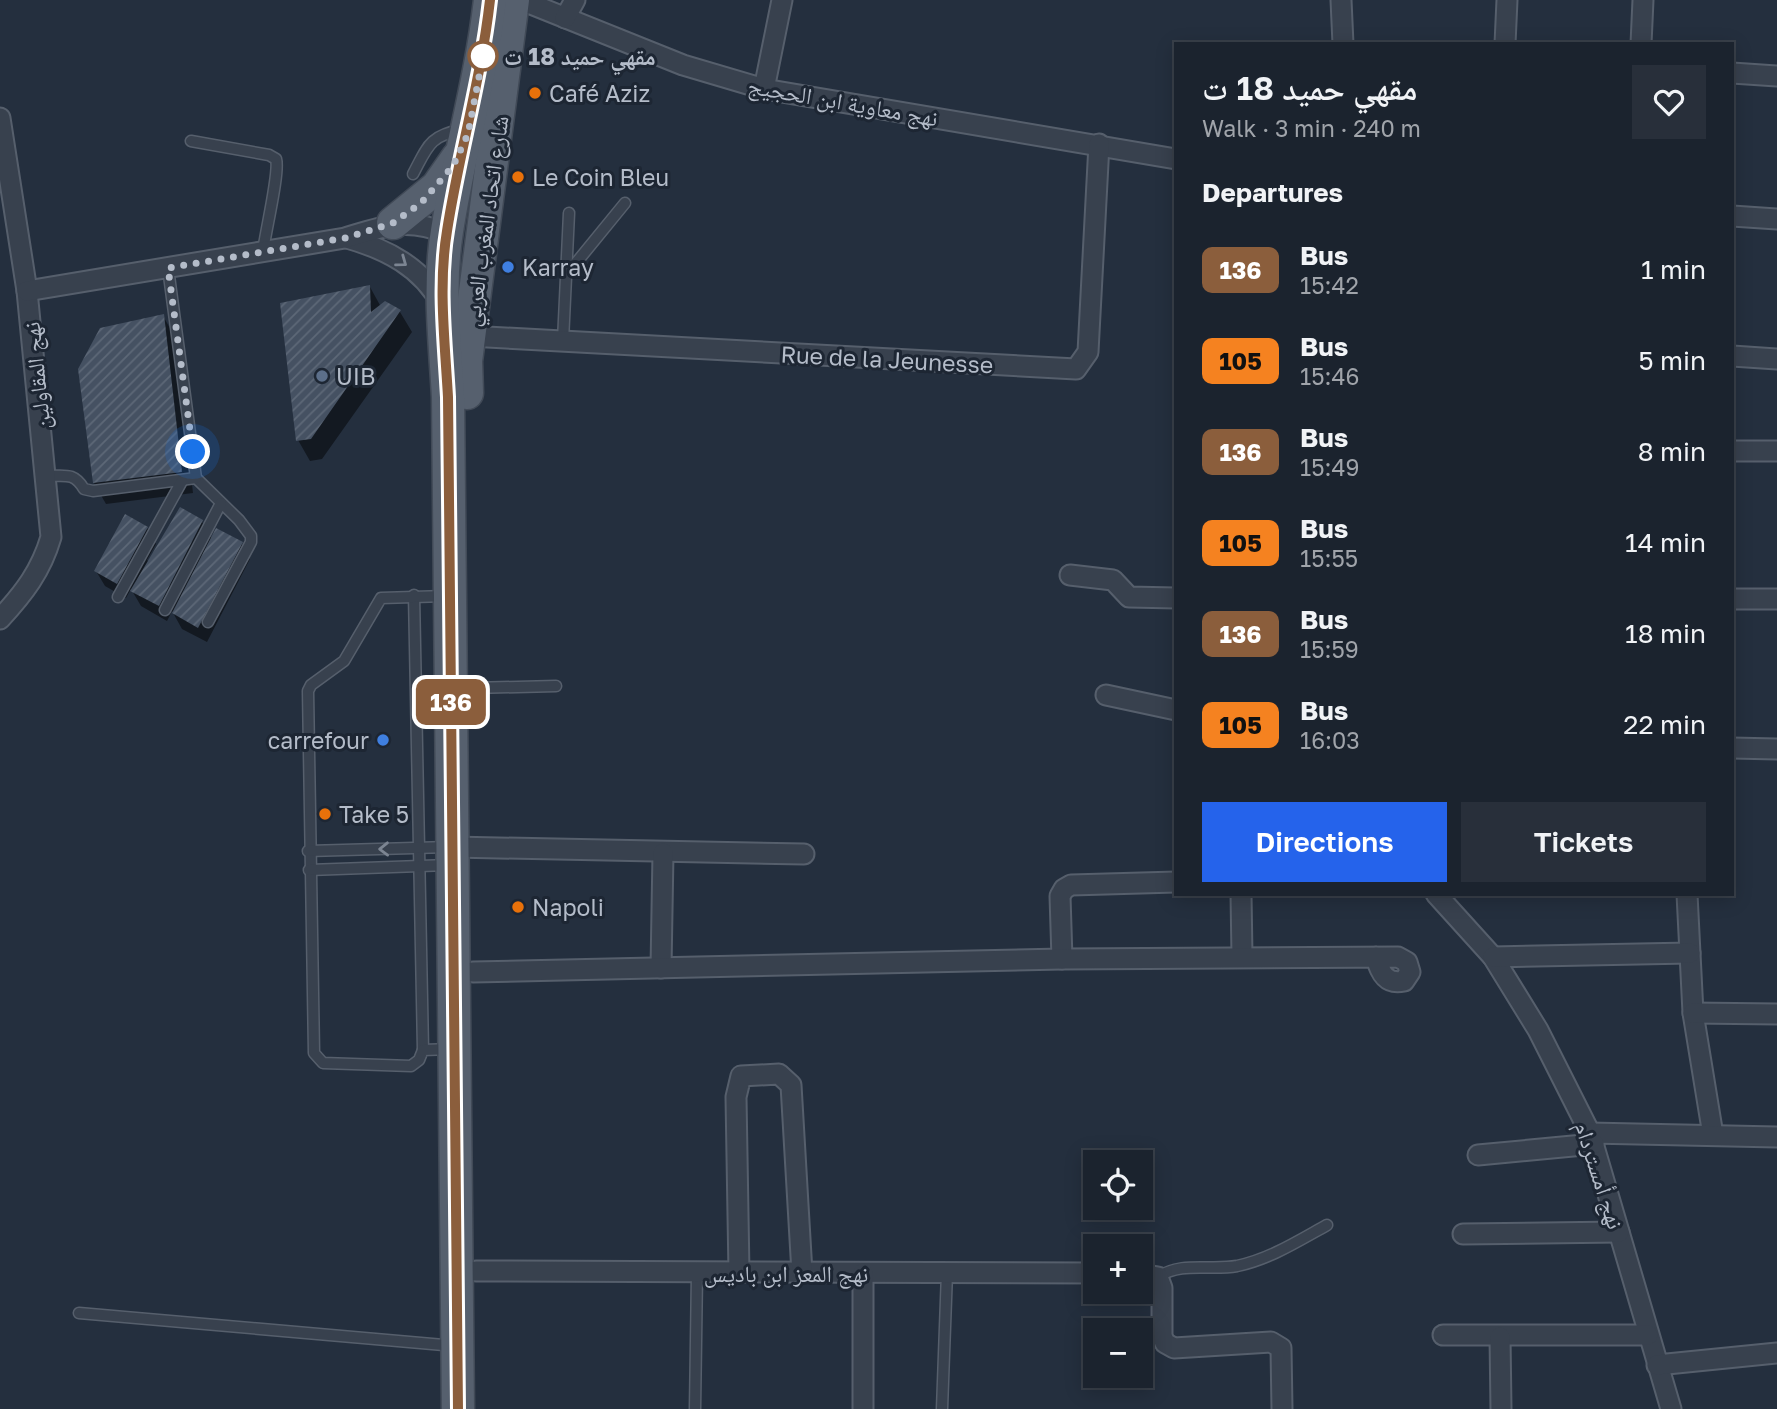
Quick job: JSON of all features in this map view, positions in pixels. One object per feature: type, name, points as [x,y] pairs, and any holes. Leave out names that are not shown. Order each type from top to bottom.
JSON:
[{"type":"main road","name":"شارع اتحاد المغرب العربي","points":[[458,1409],[476,1271],[473,972],[459,853],[443,308],[446,233],[469,131],[490,0]]},
{"type":"main road","name":"شارع اتحاد المغرب العربي","points":[[477,1409],[467,1346],[439,1049],[459,853],[471,688],[466,361],[513,0]]},
{"type":"main road","points":[[393,223],[437,187],[453,166],[469,131]]},
{"type":"main road","points":[[446,233],[460,264],[468,297],[469,336]]},
{"type":"street","name":"نهج معاوية ابن الحجيج","points":[[522,0],[709,75],[764,89],[1174,159]]},
{"type":"street","points":[[565,18],[575,0]]},
{"type":"street","points":[[764,89],[782,0]]},
{"type":"street","points":[[1341,0],[1343,42]]},
{"type":"street","points":[[1505,42],[1507,0]]},
{"type":"street","points":[[1641,42],[1643,0]]},
{"type":"street","points":[[1734,74],[1777,76]]},
{"type":"street","name":"نهج المقاولين","points":[[0,118],[27,291],[51,537],[43,563],[28,588],[0,619]]},
{"type":"street","name":"Rue de la Jeunesse","points":[[469,336],[1076,369],[1088,352],[1099,145]]},
{"type":"street","points":[[1734,216],[1777,219]]},
{"type":"street","points":[[27,291],[345,238],[393,223],[429,226],[446,233]]},
{"type":"street","points":[[345,238],[380,248],[400,258],[434,291],[443,308]]},
{"type":"street","points":[[1734,356],[1777,359]]},
{"type":"street","points":[[1734,451],[1777,451]]},
{"type":"street","points":[[1070,575],[1113,580],[1129,597],[1174,597]]},
{"type":"street","points":[[1734,599],[1777,600]]},
{"type":"street","points":[[1106,695],[1174,705]]},
{"type":"street","points":[[1734,748],[1777,749]]},
{"type":"street","points":[[459,853],[804,854]]},
{"type":"street","points":[[661,968],[663,853]]},
{"type":"street","points":[[1062,959],[1060,896],[1064,888],[1071,885],[1174,882]]},
{"type":"street","points":[[1241,896],[1242,957]]},
{"type":"street","name":"نهج أمستردام","points":[[1438,896],[1493,957],[1538,1030],[1592,1138],[1647,1335],[1671,1409]]},
{"type":"street","points":[[1688,896],[1693,1013],[1713,1135]]},
{"type":"street","points":[[1493,957],[1690,953]]},
{"type":"street","points":[[473,972],[1062,959],[1376,957]]},
{"type":"street","points":[[1693,1013],[1777,1014]]},
{"type":"street","points":[[739,1273],[736,1097],[741,1076],[750,1074],[779,1074],[791,1085],[802,1273]]},
{"type":"street","points":[[1478,1155],[1592,1138],[1713,1135],[1777,1137]]},
{"type":"street","points":[[1463,1234],[1619,1232]]},
{"type":"street","name":"نهج المعز ابن باديس","points":[[476,1271],[1083,1273]]},
{"type":"street","points":[[863,1273],[863,1409]]},
{"type":"street","points":[[1153,1289],[1165,1343],[1174,1348],[1272,1342],[1281,1348],[1282,1409]]},
{"type":"street","points":[[1443,1335],[1647,1335]]},
{"type":"street","points":[[1500,1337],[1501,1409]]},
{"type":"street","points":[[1657,1365],[1777,1353]]},
{"type":"lane","points":[[413,174],[434,139],[443,133],[469,131]]},
{"type":"lane","points":[[191,141],[269,155],[276,159],[279,168],[269,205],[263,252]]},
{"type":"lane","points":[[566,274],[625,203]]},
{"type":"lane","points":[[563,341],[569,213]]},
{"type":"lane","points":[[168,268],[196,478],[239,520],[251,536],[251,542],[208,622]]},
{"type":"lane","points":[[47,476],[72,475],[77,477],[84,489],[93,491],[196,478]]},
{"type":"lane","points":[[118,597],[182,481]]},
{"type":"lane","points":[[165,610],[222,503]]},
{"type":"lane","points":[[414,596],[419,866],[439,1049],[411,1066],[323,1063],[314,1053],[308,691],[315,682],[344,661],[381,598],[414,596],[450,596]]},
{"type":"lane","points":[[471,688],[556,686]]},
{"type":"lane","points":[[309,851],[419,848],[459,853]]},
{"type":"lane","points":[[309,870],[419,866],[459,853]]},
{"type":"lane","points":[[1153,1274],[1176,1267],[1213,1269],[1240,1265],[1283,1250],[1327,1225]]},
{"type":"lane","points":[[942,1409],[947,1271]]},
{"type":"lane","points":[[695,1409],[697,1272]]},
{"type":"lane","points":[[79,1313],[467,1346]]},
{"type":"building","name":"UIB","points":[[370,285],[371,312],[385,301],[401,310],[311,439],[296,441],[280,303]]},
{"type":"building","points":[[164,314],[182,472],[93,483],[78,369],[100,328]]},
{"type":"building","points":[[180,507],[203,520],[159,606],[130,591]]},
{"type":"building","points":[[125,514],[148,527],[117,584],[94,571]]},
{"type":"building","points":[[216,528],[243,542],[198,628],[172,613]]},
{"type":"bus line","name":"136","points":[[458,1409],[448,397],[443,308],[446,233],[484,51],[490,0]]},
{"type":"place","name":"مقهي حميد 18 ت","points":[[483,56]]},
{"type":"place","name":"Café Aziz","points":[[535,93]]},
{"type":"place","name":"Le Coin Bleu","points":[[518,177]]},
{"type":"place","name":"Karray","points":[[508,267]]},
{"type":"place","name":"UIB","points":[[322,376]]},
{"type":"place","name":"carrefour","points":[[383,740]]},
{"type":"place","name":"Take 5","points":[[325,814]]},
{"type":"place","name":"Napoli","points":[[518,907]]},
{"type":"route","points":[[193,452],[168,268],[345,238],[393,223],[421,203],[453,166],[468,134],[484,51],[483,56]]}]
